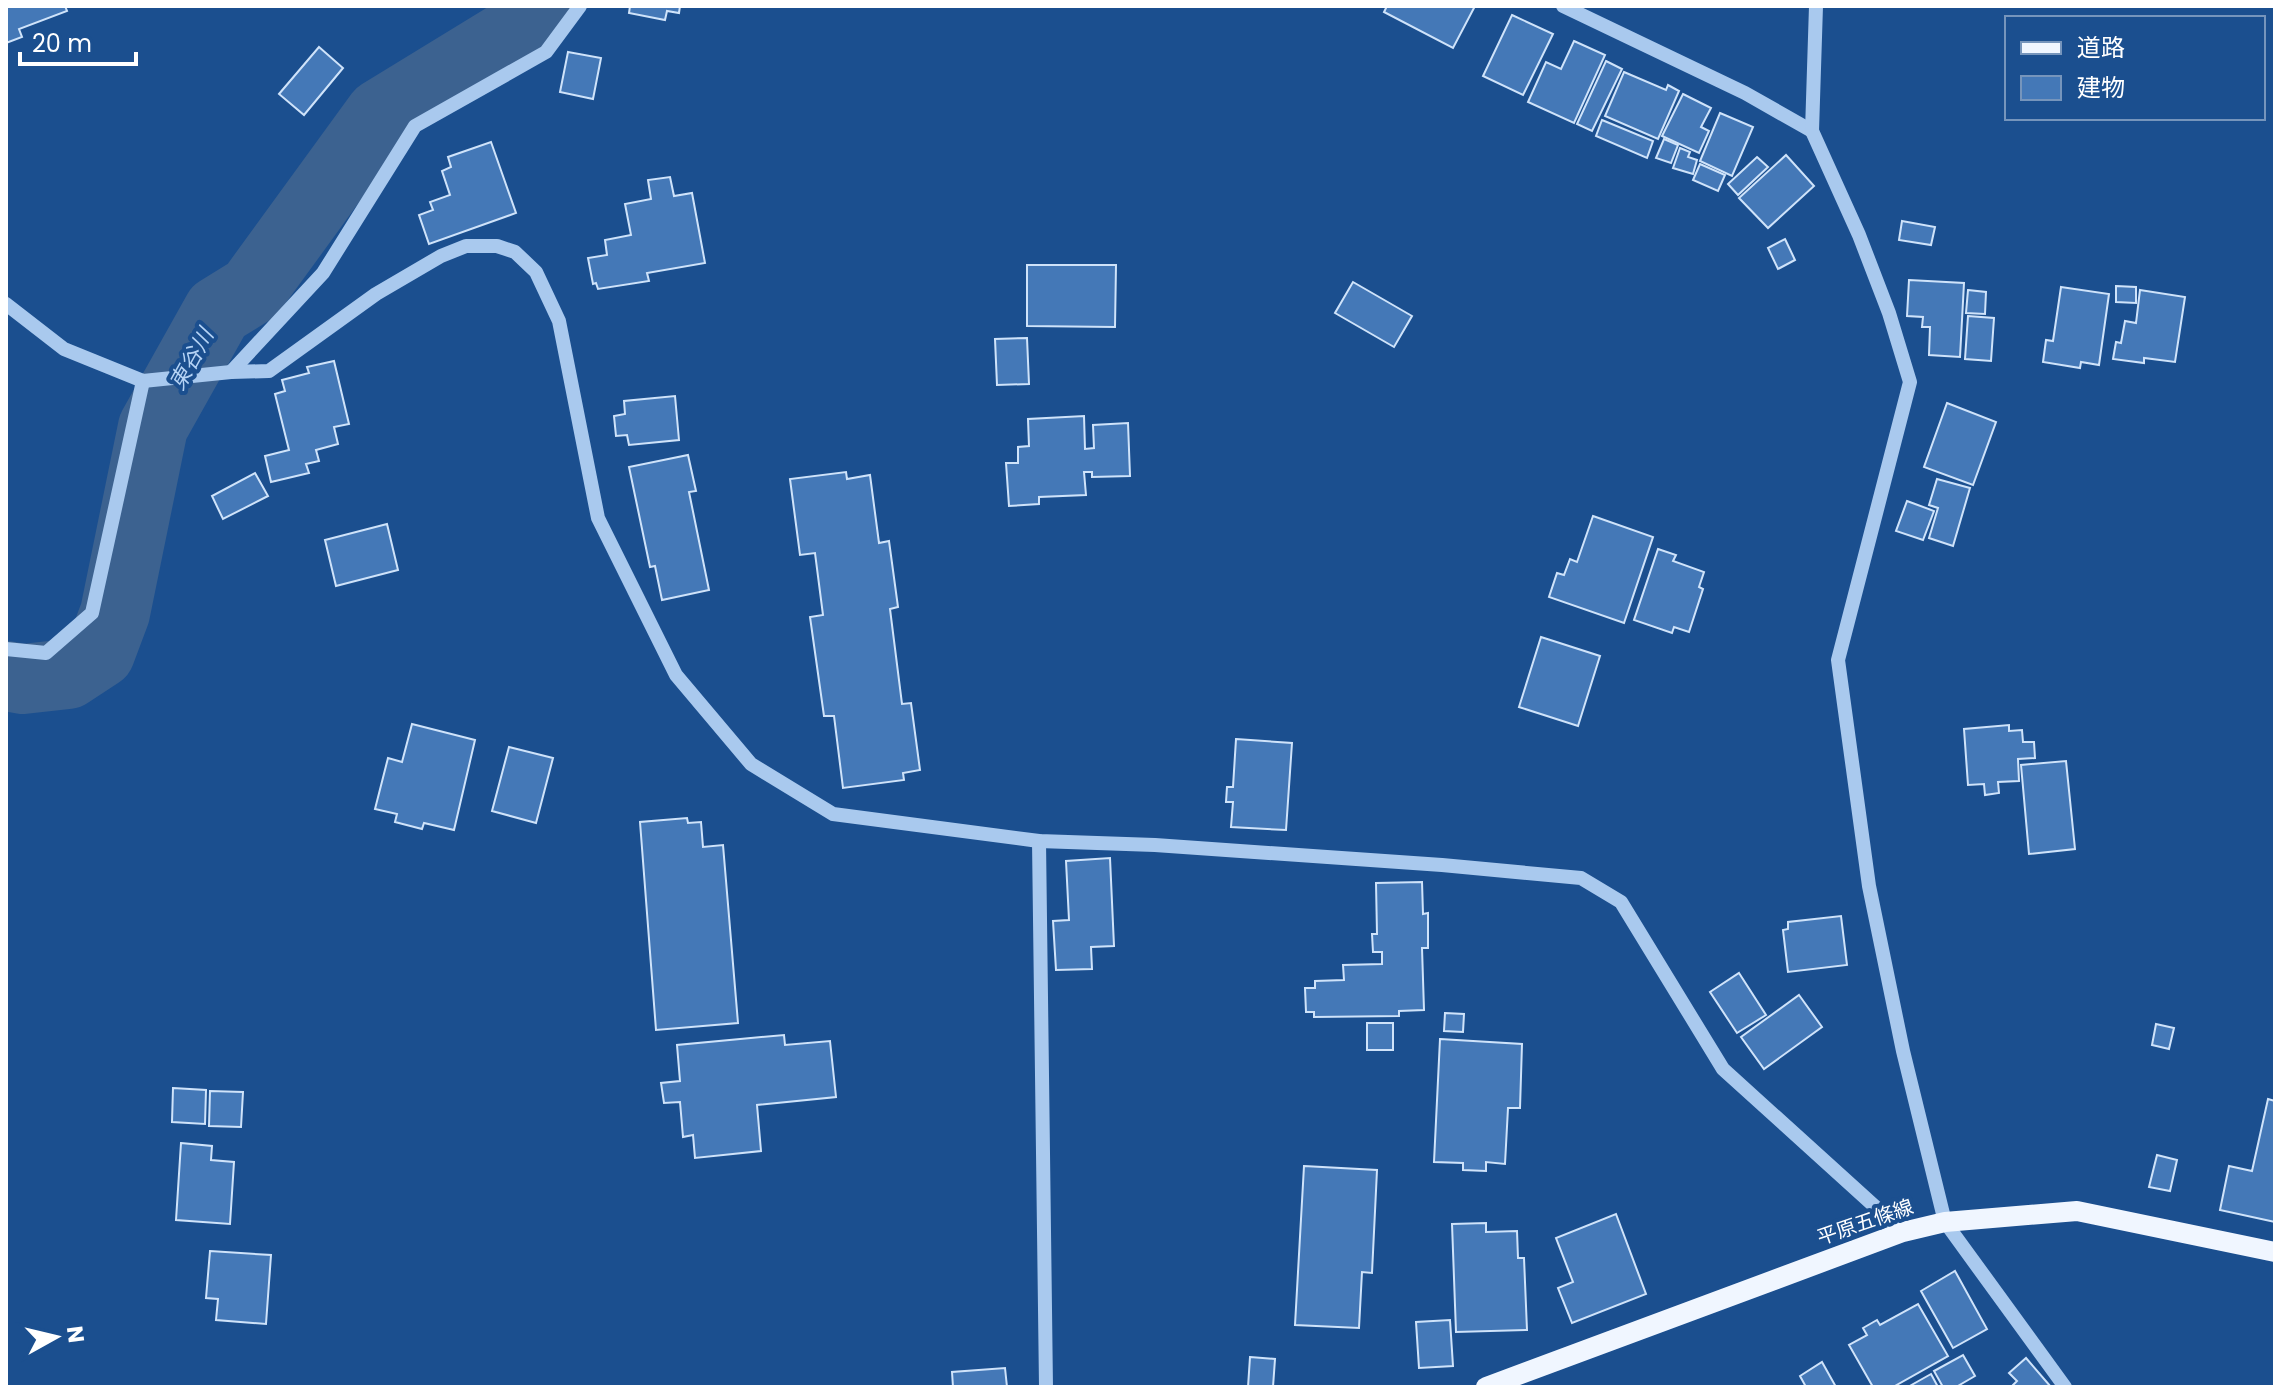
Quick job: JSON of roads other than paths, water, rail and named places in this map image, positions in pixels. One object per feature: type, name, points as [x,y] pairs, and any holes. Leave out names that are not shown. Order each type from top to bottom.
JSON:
[{"type":"main road","name":"平原五條線","points":[[1486,1387],[1903,1232],[1945,1222],[2077,1211],[2275,1252]]},
{"type":"street","points":[[231,372],[323,273],[415,126],[546,52],[580,6]]},
{"type":"street","points":[[1563,6],[1745,93],[1812,131]]},
{"type":"street","points":[[1816,6],[1812,131],[1859,235],[1889,313],[1910,382],[1838,660],[1869,886],[1903,1051],[1945,1222],[2065,1387]]},
{"type":"street","points":[[6,304],[64,349],[143,381],[269,371],[376,294],[441,256],[466,246],[497,246],[515,252],[536,272],[559,321],[598,518],[676,675],[751,764],[833,814],[1039,841],[1155,845],[1581,878],[1621,902],[1723,1069],[1903,1232]]},
{"type":"street","points":[[6,649],[46,653],[92,613],[143,381]]},
{"type":"street","points":[[1039,841],[1046,1387]]},
{"type":"waterway","name":"東谷川","points":[[6,676],[23,679],[68,674],[100,653],[115,613],[153,427],[218,311],[252,290],[380,114],[524,26],[538,6]]}]
